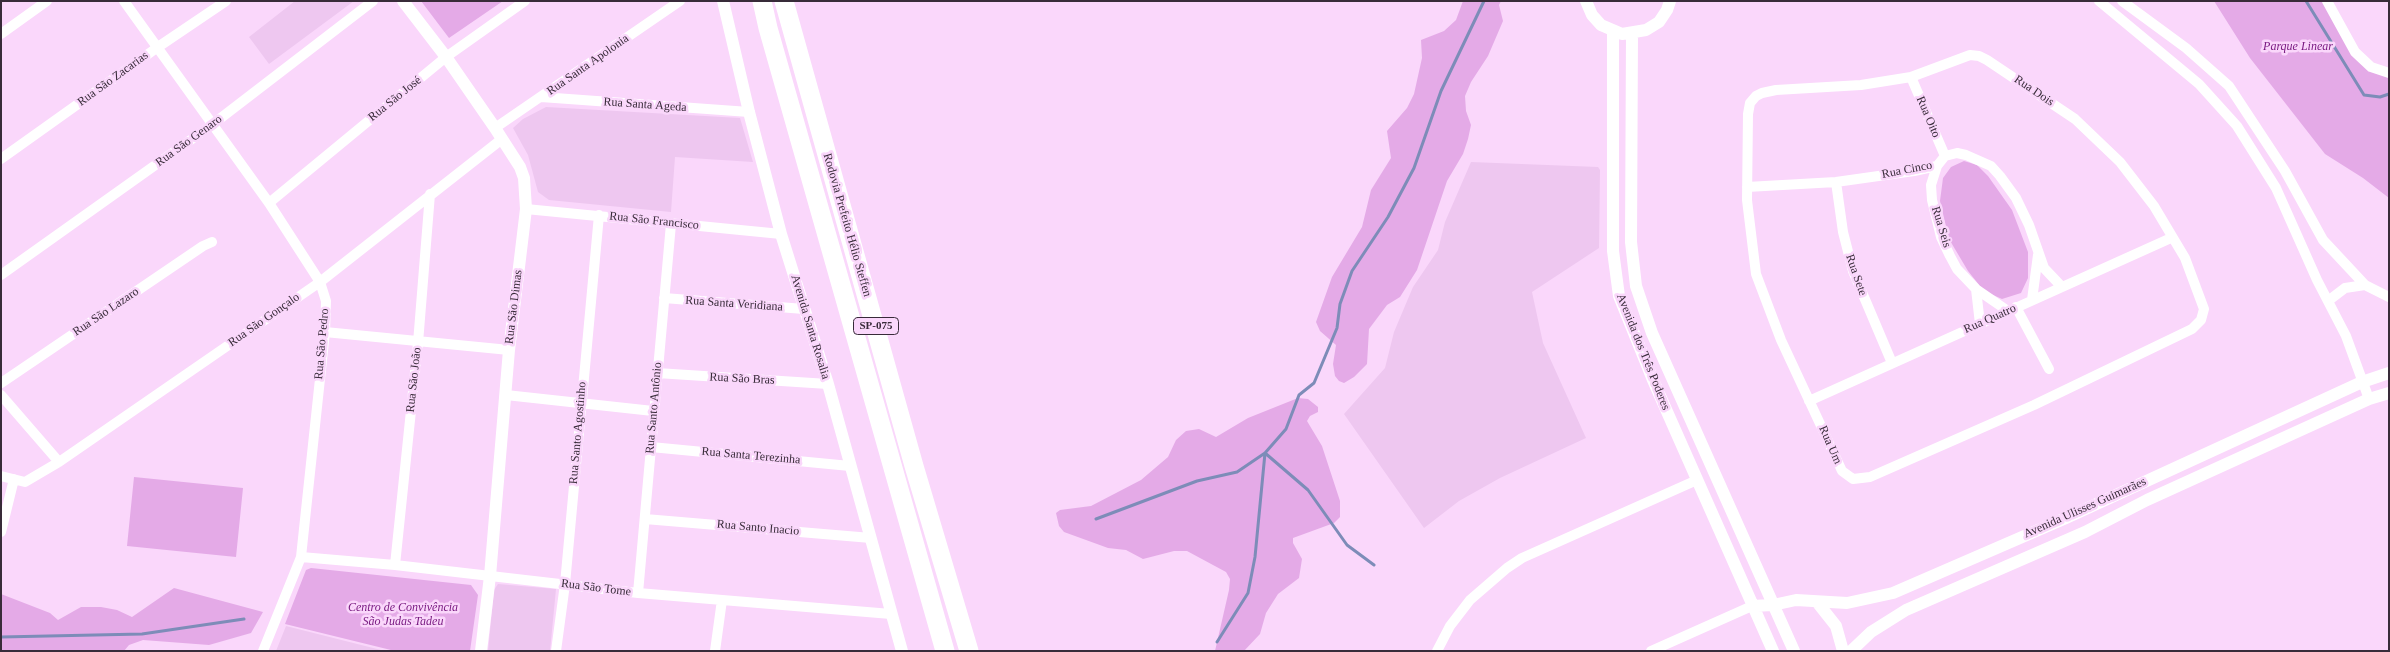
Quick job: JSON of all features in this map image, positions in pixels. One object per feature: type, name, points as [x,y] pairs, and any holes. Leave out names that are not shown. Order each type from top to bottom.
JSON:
[{"type":"highway","name":"Rodovia Prefeito Hélio Steffen","points":[[762,1],[770,38],[945,651]]},
{"type":"highway","name":"Rodovia Prefeito Hélio Steffen","points":[[784,1],[914,466],[969,651]]},
{"type":"street","points":[[1,34],[47,1]]},
{"type":"street","name":"Rua São Pedro","points":[[124,1],[269,202],[320,282],[326,301],[301,557],[263,651]]},
{"type":"street","name":"Rua São Genaro","points":[[1,275],[213,124],[372,1]]},
{"type":"street","name":"Rua São Dimas","points":[[403,1],[446,57],[520,167],[524,178],[526,208],[509,350],[490,576],[481,651]]},
{"type":"street","name":"Rua São José","points":[[269,202],[446,57],[525,1]]},
{"type":"street","name":"Rua Santa Apolonia","points":[[498,134],[541,97],[680,1]]},
{"type":"street","name":"Avenida Santa Rosalia","points":[[723,1],[749,112],[781,234],[828,384],[902,651]]},
{"type":"street","points":[[1586,1],[1592,15],[1601,25],[1613,32],[1632,34],[1646,30],[1658,22],[1667,10],[1670,1]]},
{"type":"street","points":[[2099,1],[2199,84],[2237,126],[2276,188],[2346,336],[2369,399]]},
{"type":"street","points":[[2122,1],[2186,48],[2229,86],[2286,171],[2322,240],[2366,285],[2389,297]]},
{"type":"street","points":[[2327,1],[2355,52],[2371,67],[2389,73]]},
{"type":"street","name":"Rua São Zacarias","points":[[1,159],[158,46],[225,2]]},
{"type":"street","name":"Avenida dos Três Poderes","points":[[1613,32],[1615,276],[1626,318],[1773,651]]},
{"type":"street","name":"Avenida dos Três Poderes","points":[[1632,34],[1631,242],[1636,286],[1652,333],[1794,651]]},
{"type":"street","name":"Rua Dois","points":[[1756,96],[1776,90],[1861,85],[1910,77],[1970,55],[1979,56],[1987,60],[2075,119],[2120,162],[2154,206],[2171,238],[2185,258],[2204,309],[2201,320]]},
{"type":"street","name":"Rua Oito","points":[[1910,77],[1945,156]]},
{"type":"street","name":"Rua Um","points":[[1756,96],[1750,103],[1748,114],[1748,186],[1751,244],[1761,292],[1842,471],[1853,479],[1864,479],[2041,402],[2192,329],[2201,320]]},
{"type":"street","name":"Rua Santa Ageda","points":[[541,97],[749,112]]},
{"type":"street","name":"Rua São Gonçalo","points":[[14,479],[25,482],[60,462],[320,282],[430,194],[498,134]]},
{"type":"street","name":"Rua Cinco","points":[[1748,186],[1836,182],[1914,171],[1937,166],[1945,156],[1957,153],[1991,166],[2016,198],[2044,268],[2062,287]]},
{"type":"street","name":"Rua Seis","points":[[1937,166],[1931,184],[1941,237],[1957,269],[1976,289],[2012,309]]},
{"type":"street","points":[[1914,171],[1931,184]]},
{"type":"street","name":"Rua Sete","points":[[1836,182],[1843,232],[1853,271],[1892,363]]},
{"type":"street","name":"Rua São João","points":[[395,565],[418,343],[430,194]]},
{"type":"street","name":"Rua São Francisco","points":[[526,208],[781,234]]},
{"type":"street","name":"Rua Santo Agostinho","points":[[556,651],[565,584],[580,402],[599,215]]},
{"type":"street","name":"Rua Santo Antônio","points":[[638,593],[671,224]]},
{"type":"street","name":"Rua Quatro","points":[[1809,401],[2171,238]]},
{"type":"street","name":"Rua São Lazaro","points":[[1,383],[203,246],[212,242]]},
{"type":"street","name":"Rua Cinco","points":[[2032,300],[2038,252]]},
{"type":"street","points":[[2328,301],[2344,288],[2366,285]]},
{"type":"street","points":[[1976,289],[1980,324]]},
{"type":"street","name":"Rua Santa Veridiana","points":[[664,298],[804,309]]},
{"type":"street","points":[[2012,309],[2049,369]]},
{"type":"street","points":[[324,332],[418,343],[509,350]]},
{"type":"street","name":"Avenida Ulisses Guimarães","points":[[1752,606],[1773,605],[1796,600],[1847,603],[1893,593],[2066,518],[2362,382],[2389,373]]},
{"type":"street","name":"Rua São Bras","points":[[657,374],[828,384]]},
{"type":"street","name":"Avenida Ulisses Guimarães","points":[[1851,651],[1870,632],[1906,610],[2085,532],[2147,500],[2369,399],[2389,393]]},
{"type":"street","points":[[1,395],[60,462]]},
{"type":"street","points":[[506,395],[653,411]]},
{"type":"street","name":"Rua Santa Terezinha","points":[[651,447],[850,466]]},
{"type":"street","points":[[1,476],[14,479],[1,532]]},
{"type":"street","points":[[1438,651],[1450,626],[1470,600],[1507,568],[1522,558],[1697,480]]},
{"type":"street","name":"Rua Santo Inacio","points":[[645,519],[871,538]]},
{"type":"street","name":"Rua São Tome","points":[[301,557],[395,565],[638,593],[891,614]]},
{"type":"street","points":[[715,651],[722,600]]},
{"type":"street","points":[[1816,602],[1836,626],[1843,651]]},
{"type":"street","points":[[1651,651],[1752,606]]},
{"type":"shaded area","points":[[295,1],[354,1],[269,64],[249,37]]},
{"type":"shaded area","points":[[546,107],[740,118],[753,162],[675,157],[671,212],[549,200],[538,192],[528,155],[513,128],[523,119]]},
{"type":"shaded area","points":[[1471,162],[1598,167],[1600,170],[1599,248],[1532,292],[1543,343],[1586,438],[1500,478],[1459,501],[1424,528],[1344,414],[1385,368],[1394,332],[1413,287],[1438,250],[1445,222]]},
{"type":"shaded area","points":[[498,584],[556,589],[550,651],[488,651],[494,590]]},
{"type":"shaded area","points":[[286,626],[385,651],[276,651]]},
{"type":"green space","points":[[421,1],[503,1],[449,38]]},
{"type":"green space","points":[[1463,1],[1501,1],[1499,5],[1503,21],[1488,56],[1471,82],[1465,96],[1466,111],[1471,125],[1468,139],[1463,154],[1447,181],[1417,270],[1400,297],[1387,305],[1369,329],[1367,364],[1354,377],[1344,383],[1335,376],[1333,364],[1336,345],[1320,331],[1316,322],[1332,277],[1362,227],[1371,190],[1391,158],[1387,131],[1407,108],[1414,94],[1422,58],[1421,40],[1444,31],[1456,20]]},
{"type":"green space","name":"Parque Linear","points":[[2214,1],[2324,1],[2353,53],[2389,74],[2389,198],[2363,178],[2325,154],[2250,58]]},
{"type":"green space","points":[[1964,161],[1977,165],[1988,176],[2012,210],[2028,252],[2028,278],[2021,293],[2002,299],[1984,291],[1968,271],[1949,239],[1940,201],[1943,178],[1951,167]]},
{"type":"green space","points":[[1298,398],[1308,399],[1318,407],[1318,412],[1310,416],[1307,421],[1322,446],[1340,501],[1340,517],[1334,523],[1293,538],[1293,543],[1302,559],[1299,578],[1278,594],[1266,613],[1260,634],[1244,651],[1215,651],[1229,590],[1230,579],[1226,572],[1187,551],[1174,551],[1143,559],[1126,550],[1108,548],[1064,532],[1059,526],[1056,513],[1060,510],[1091,506],[1141,480],[1168,457],[1176,440],[1186,431],[1199,429],[1216,437],[1248,418]]},
{"type":"green space","points":[[134,477],[243,488],[236,557],[127,546]]},
{"type":"green space","name":"Centro de Convivência São Judas Tadeu","points":[[311,568],[471,585],[478,595],[470,651],[395,651],[285,624],[306,570]]},
{"type":"green space","points":[[174,588],[263,612],[251,633],[209,645],[143,640],[129,645],[124,651],[1,651],[1,594],[50,613],[58,620],[81,607],[101,607],[117,610],[132,617]]},
{"type":"waterway","points":[[1096,519],[1197,481],[1237,472],[1265,453],[1286,429],[1299,395],[1314,383],[1337,328],[1340,304],[1352,271],[1388,217],[1414,168],[1441,91],[1484,1]]},
{"type":"waterway","points":[[2306,1],[2364,95],[2380,97],[2389,94]]},
{"type":"waterway","points":[[1265,453],[1308,490],[1347,545],[1374,565]]},
{"type":"waterway","points":[[1217,642],[1248,593],[1255,557],[1265,453]]},
{"type":"waterway","points":[[1,637],[142,634],[244,619]]}]
